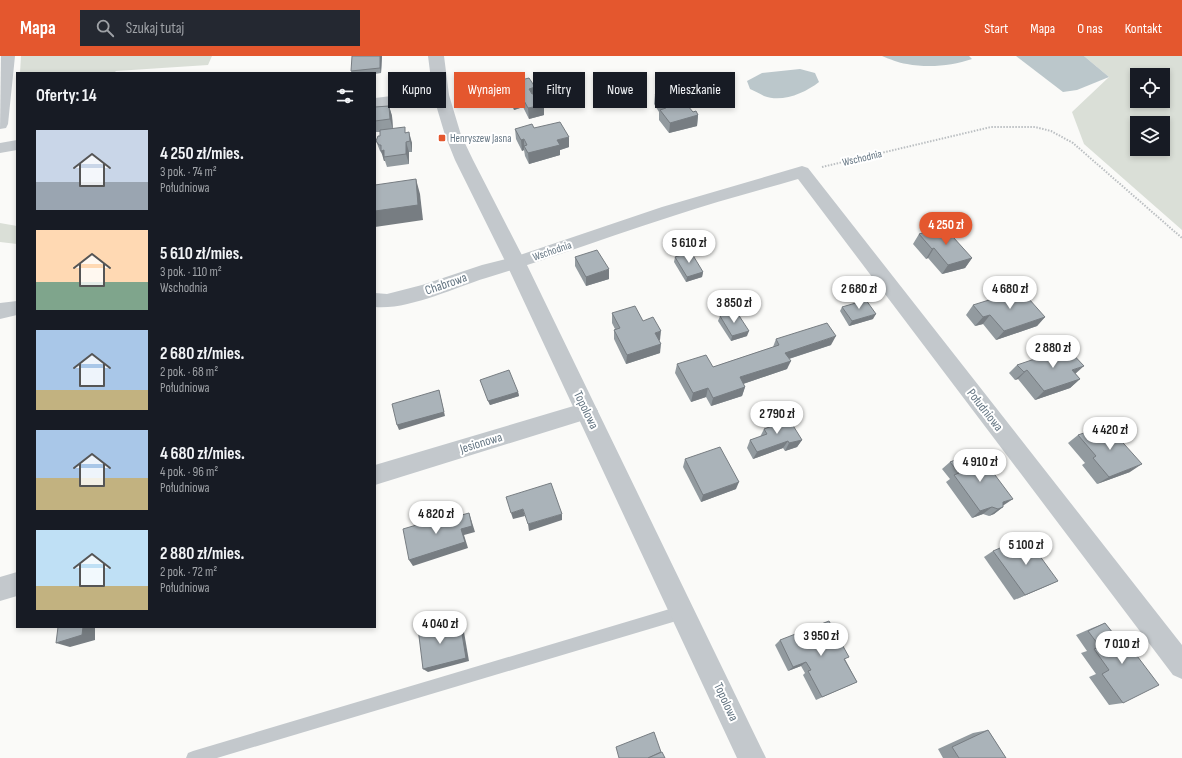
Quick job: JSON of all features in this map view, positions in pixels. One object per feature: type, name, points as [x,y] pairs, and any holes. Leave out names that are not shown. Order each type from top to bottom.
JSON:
[{"type":"street","points":[[0,124],[8,56]]},
{"type":"street","name":"Topolowa","points":[[436,56],[438,72]]},
{"type":"street","points":[[376,103],[388,101]]},
{"type":"street","name":"Topolowa","points":[[446,108],[458,147],[516,263],[752,758]]},
{"type":"street","name":"Wschodnia","points":[[516,263],[668,211],[802,172]]},
{"type":"street","name":"Południowa","points":[[802,172],[1182,666]]},
{"type":"street","name":"Chabrowa","points":[[376,300],[387,302],[423,292],[482,272],[516,263]]},
{"type":"street","points":[[0,311],[16,308]]},
{"type":"street","name":"Jesionowa","points":[[376,475],[587,411]]},
{"type":"street","points":[[0,589],[16,584]]},
{"type":"lane","points":[[192,758],[683,612]]},
{"type":"path","name":"Wschodnia","points":[[802,172],[991,128],[1018,126],[1035,127],[1051,131],[1073,143],[1182,238]]},
{"type":"shaded area","points":[[21,56],[212,56],[208,65],[115,72],[20,72]]},
{"type":"shaded area","points":[[882,56],[969,56],[972,59],[948,65],[923,66],[900,63]]},
{"type":"shaded area","points":[[1016,56],[1084,56],[1109,77],[1077,90],[1063,92]]},
{"type":"shaded area","points":[[1084,56],[1182,56],[1182,230],[1084,144],[1072,112],[1109,77]]},
{"type":"shaded area","points":[[800,69],[815,73],[819,82],[807,90],[786,98],[771,98],[764,96],[750,89],[747,81],[762,73]]},
{"type":"shaded area","points":[[0,223],[16,226],[16,244],[0,242]]},
{"type":"building","points":[[352,56],[380,56],[380,68],[351,71]]},
{"type":"building","points":[[529,78],[533,84],[533,88],[529,89],[533,94],[533,107],[528,108],[525,102],[525,79]]},
{"type":"building","points":[[388,106],[390,119],[376,121],[376,107]]},
{"type":"building","points":[[666,108],[690,108],[693,112],[696,111],[698,115],[670,123],[660,110]]},
{"type":"building","points":[[560,122],[569,137],[557,140],[560,145],[528,153],[524,146],[527,145],[524,139],[521,140],[515,129],[532,124],[534,128]]},
{"type":"building","points":[[405,127],[405,133],[409,132],[410,141],[406,142],[406,154],[384,157],[384,150],[381,151],[381,145],[379,145],[376,141],[378,136],[380,136],[380,130]]},
{"type":"building","points":[[416,179],[418,205],[376,211],[376,185]]},
{"type":"building","points":[[944,227],[972,258],[948,265],[934,248],[932,249],[919,234]]},
{"type":"building","points":[[597,250],[609,269],[586,277],[575,257]]},
{"type":"building","points":[[691,252],[703,272],[687,277],[675,257]]},
{"type":"building","points":[[1021,290],[1045,317],[1004,331],[990,315],[983,317],[973,305]]},
{"type":"building","points":[[866,300],[876,314],[852,321],[842,307]]},
{"type":"building","points":[[635,306],[643,321],[653,317],[661,331],[655,333],[661,344],[627,355],[614,330],[620,328],[612,313]]},
{"type":"building","points":[[736,311],[749,331],[732,336],[720,316]]},
{"type":"building","points":[[827,323],[836,336],[785,353],[791,361],[740,377],[745,387],[713,398],[708,388],[693,393],[677,364],[706,355],[713,367],[779,345],[776,339]]},
{"type":"building","points":[[1067,348],[1084,366],[1072,370],[1080,379],[1044,391],[1027,370],[1024,372],[1017,365]]},
{"type":"building","points":[[509,370],[518,392],[488,401],[480,380]]},
{"type":"building","points":[[439,390],[444,412],[397,425],[392,404]]},
{"type":"building","points":[[786,416],[802,440],[789,443],[788,441],[757,452],[750,440],[767,434],[764,429],[775,425],[778,418]]},
{"type":"building","points":[[1104,426],[1113,436],[1116,435],[1142,464],[1109,477],[1093,458],[1096,456],[1078,435]]},
{"type":"building","points":[[720,447],[739,482],[703,495],[685,459]]},
{"type":"building","points":[[973,453],[982,465],[986,463],[1013,499],[1003,502],[1003,507],[998,509],[992,507],[980,511],[954,475],[959,473],[950,462]]},
{"type":"building","points":[[551,483],[562,514],[528,524],[523,509],[511,513],[506,497]]},
{"type":"building","points":[[457,513],[458,516],[469,513],[472,526],[461,529],[465,542],[409,560],[403,529]]},
{"type":"building","points":[[1026,537],[1058,581],[1025,595],[993,551]]},
{"type":"building","points":[[445,621],[447,632],[461,628],[466,658],[423,669],[418,628]]},
{"type":"building","points":[[829,621],[849,657],[844,659],[857,682],[822,697],[808,671],[811,670],[806,662],[793,667],[780,640]]},
{"type":"building","points":[[1105,623],[1117,638],[1122,636],[1159,685],[1123,703],[1102,674],[1109,670],[1094,649],[1100,647],[1088,631]]},
{"type":"building","points":[[58,628],[83,628],[82,635],[56,643]]},
{"type":"building","points":[[988,730],[1006,758],[959,758],[952,747]]},
{"type":"building","points":[[654,732],[661,752],[648,758],[619,758],[616,747]]},
{"type":"building","points":[[662,752],[665,758],[648,758]]},
{"type":"place","name":"Henryszew Jasna","points":[[442,138]]}]
